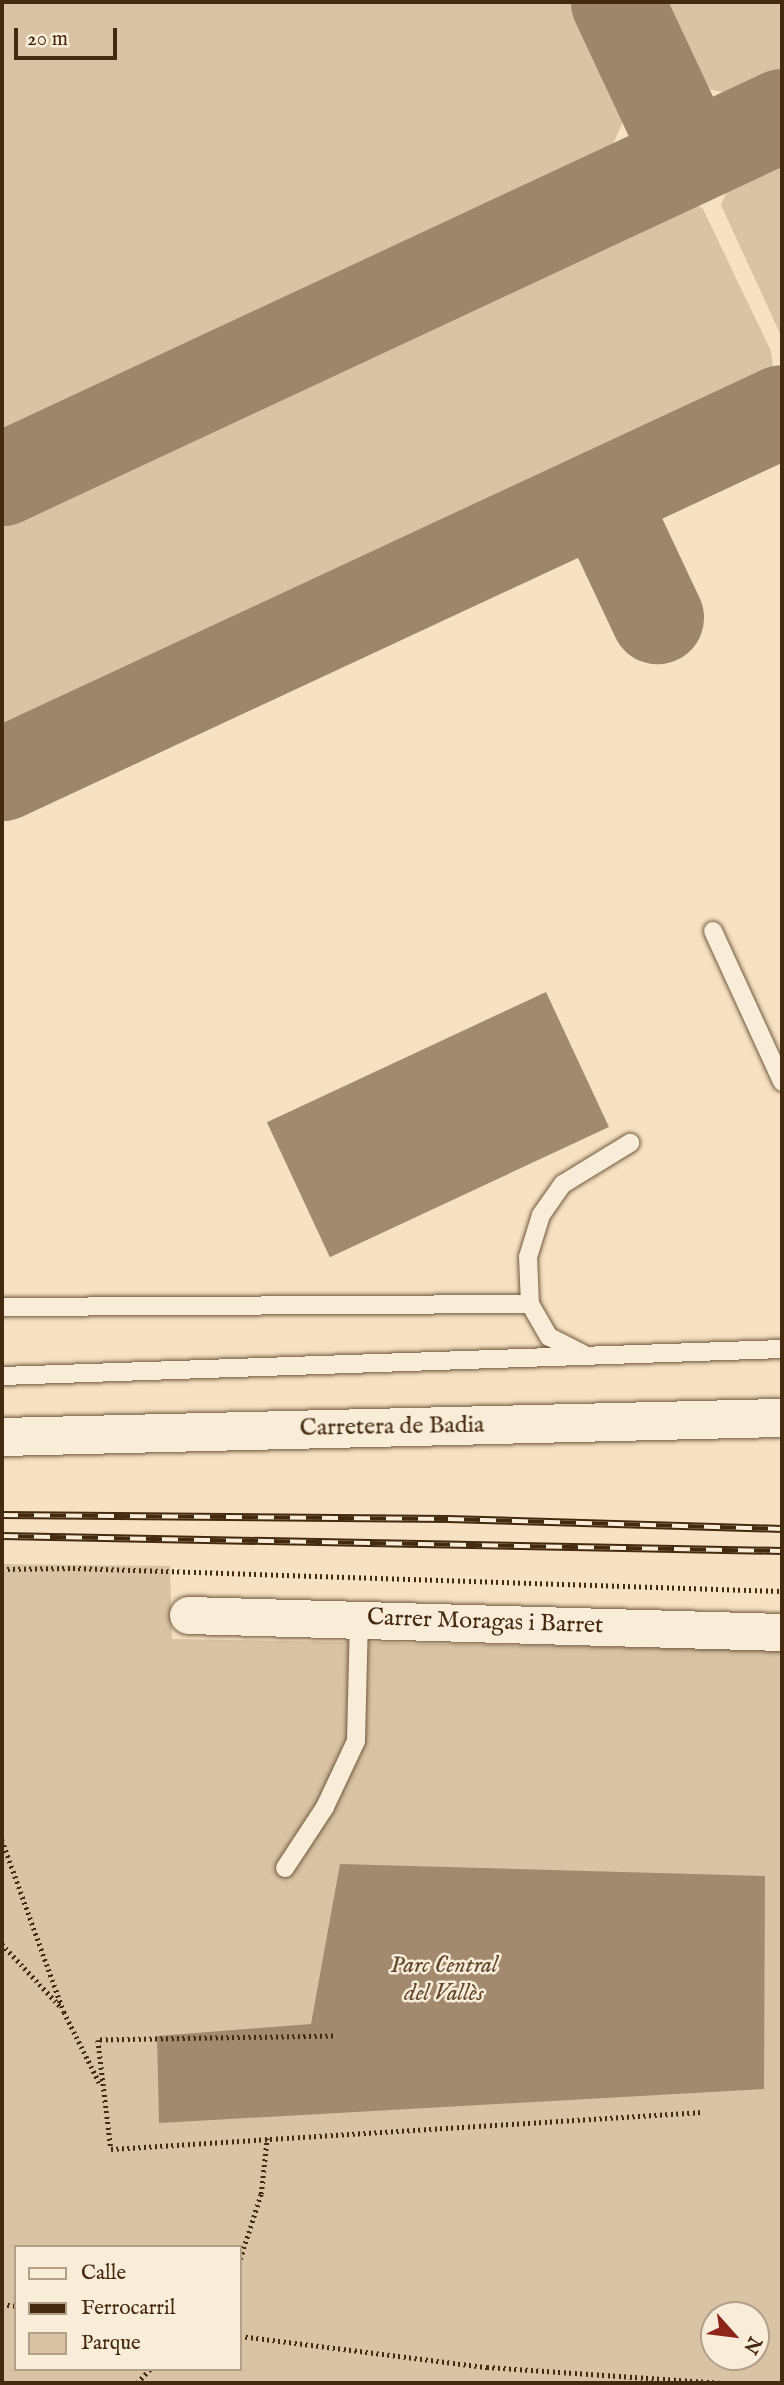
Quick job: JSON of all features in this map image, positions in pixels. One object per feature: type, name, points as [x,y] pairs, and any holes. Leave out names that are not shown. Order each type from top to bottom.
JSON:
[{"type":"street","name":"Carretera de Badia","points":[[2,1437],[782,1418]]},
{"type":"street","name":"Carrer Moragas i Barret","points":[[188,1615],[782,1632]]},
{"type":"lane","points":[[713,931],[782,1082]]},
{"type":"lane","points":[[586,1356],[549,1337],[530,1304],[528,1256],[541,1215],[563,1184],[629,1143]]},
{"type":"lane","points":[[2,1307],[530,1304]]},
{"type":"lane","points":[[2,1376],[782,1349]]},
{"type":"lane","points":[[285,1868],[325,1807],[355,1741],[359,1618]]},
{"type":"path","points":[[2,1569],[72,1567],[782,1591]]},
{"type":"path","points":[[2,1840],[64,2012],[102,2088]]},
{"type":"path","points":[[2,1944],[64,2012]]},
{"type":"path","points":[[333,2036],[99,2040],[102,2088],[111,2149],[703,2112]]},
{"type":"path","points":[[242,2253],[261,2194],[267,2138]]},
{"type":"path","points":[[242,2336],[486,2367],[719,2383]]},
{"type":"green space","points":[[2,2],[585,2],[608,62],[623,122],[610,150],[542,198],[2,448]]},
{"type":"green space","points":[[649,2],[782,2],[782,80],[731,94],[709,89],[691,74]]},
{"type":"green space","points":[[782,148],[782,338],[721,205],[735,170]]},
{"type":"green space","points":[[668,203],[696,204],[703,209],[771,351],[774,376],[754,392],[2,743],[2,511]]},
{"type":"green space","name":"Parc Central del Vallès","points":[[2,1564],[170,1566],[172,1639],[782,1650],[782,2383],[2,2383]]},
{"type":"building","points":[[546,992],[609,1127],[330,1257],[267,1122]]},
{"type":"building","points":[[340,1864],[765,1876],[764,2089],[159,2123],[157,2036],[311,2024]]},
{"type":"taxiway","points":[[617,2],[690,158]]},
{"type":"taxiway","points":[[2,479],[782,115]]},
{"type":"taxiway","points":[[2,774],[782,411]]},
{"type":"taxiway","points":[[600,496],[657,617]]},
{"type":"railway","points":[[2,1515],[448,1519],[782,1529]]},
{"type":"railway","points":[[2,1536],[782,1551]]}]
